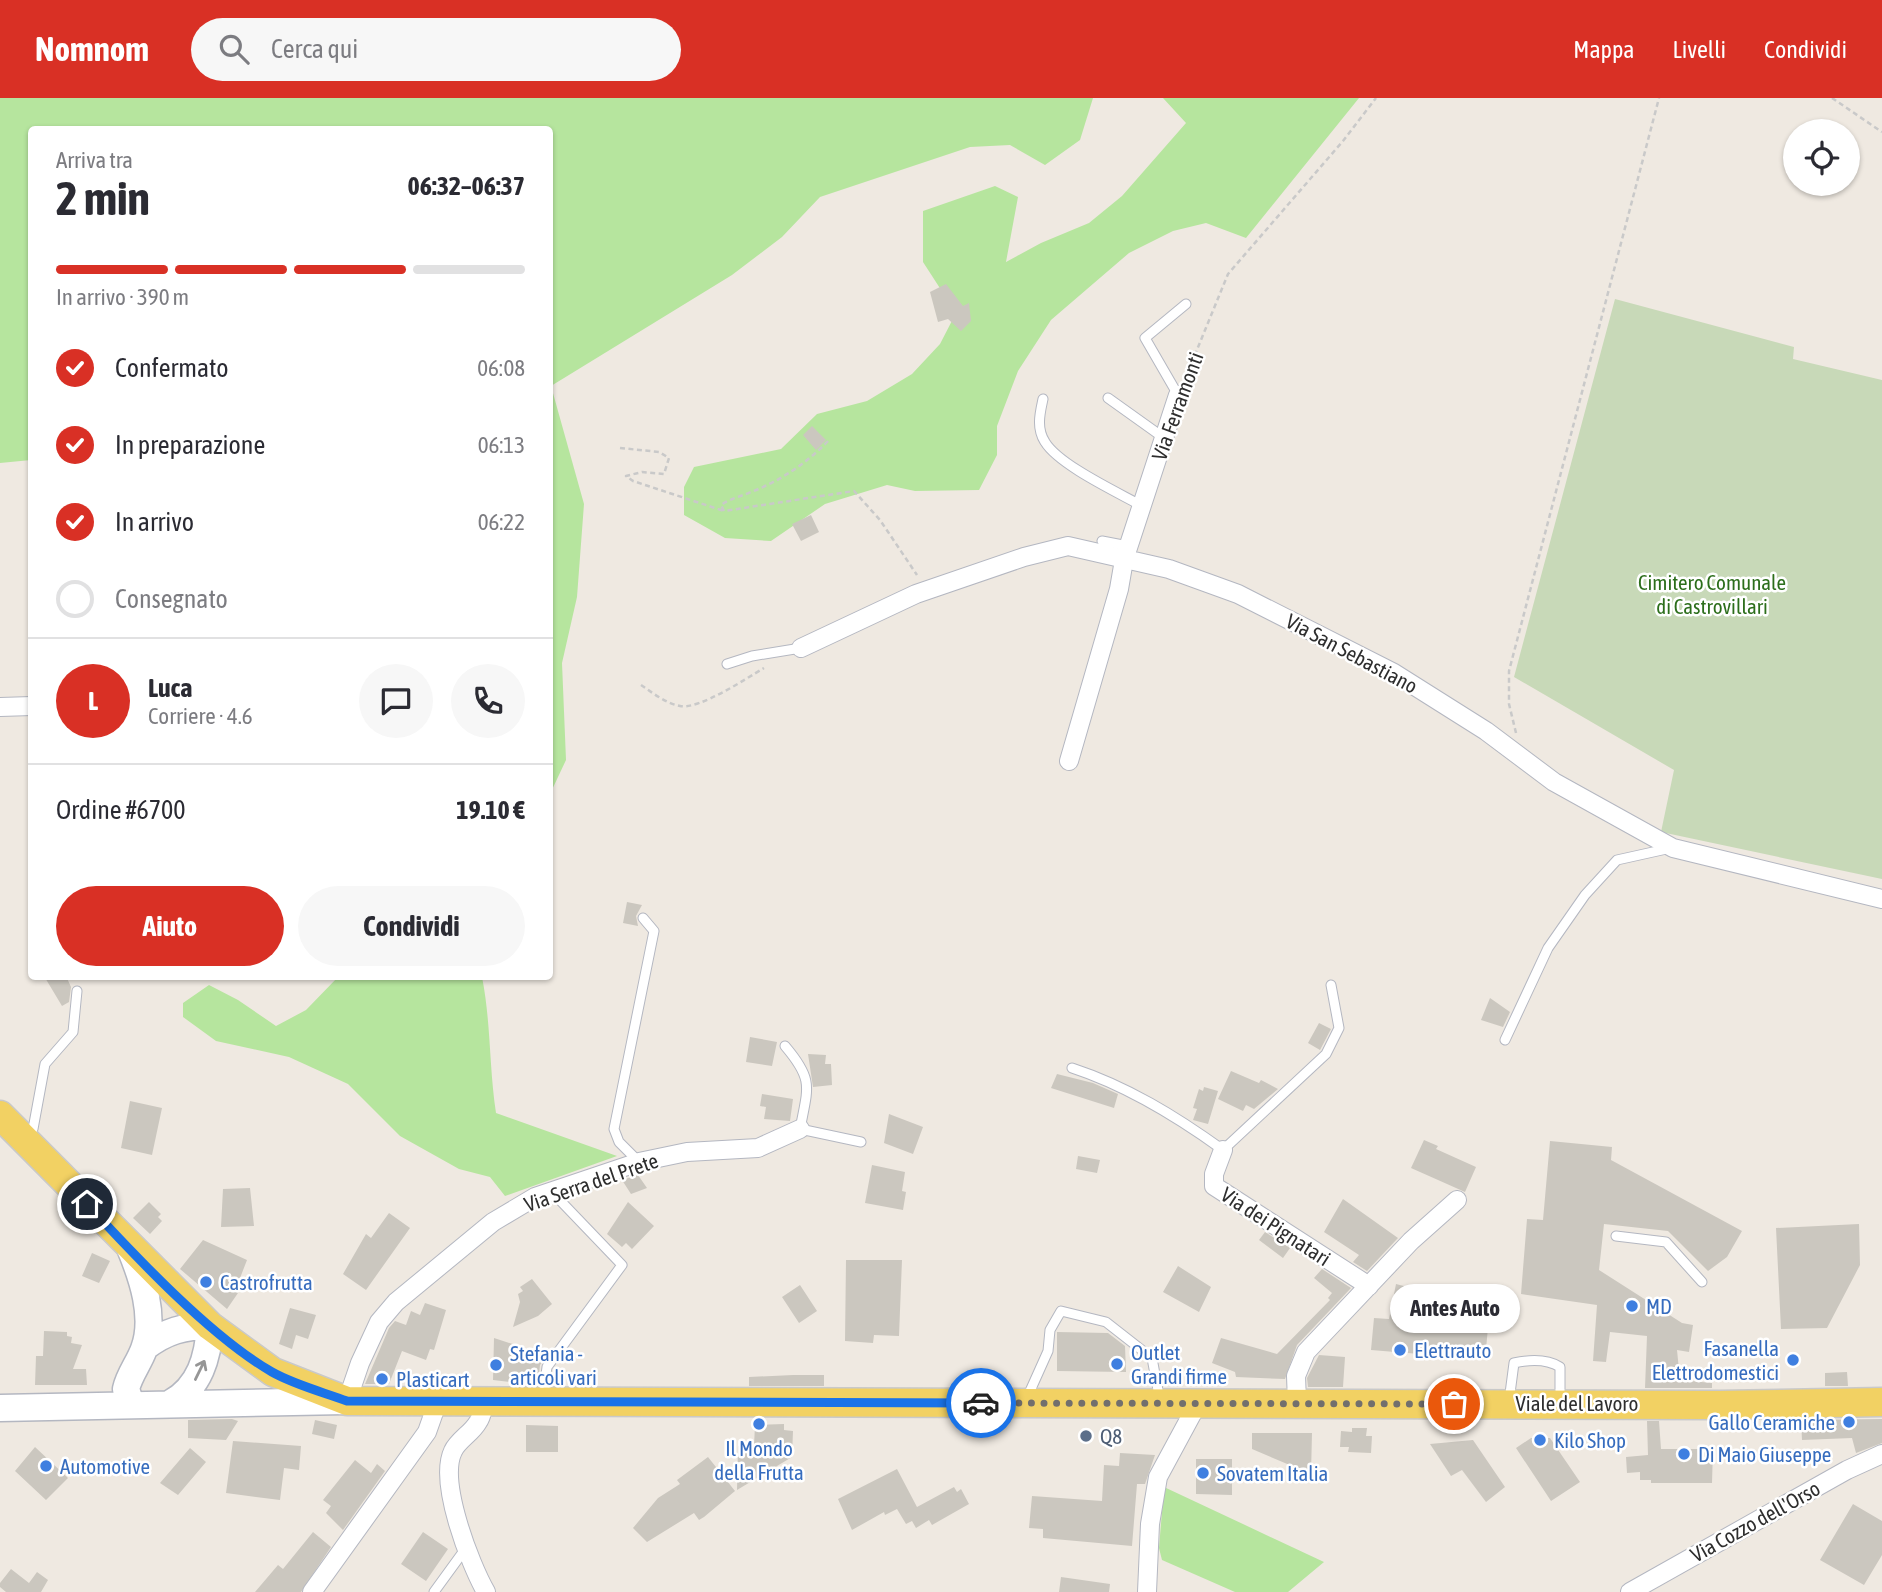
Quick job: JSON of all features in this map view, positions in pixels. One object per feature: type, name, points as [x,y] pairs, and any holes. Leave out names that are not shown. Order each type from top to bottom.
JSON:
[{"type":"main road","points":[[0,1115],[130,1248],[211,1326],[273,1373],[347,1401]]},
{"type":"main road","points":[[129,1394],[145,1347],[145,1285],[130,1248]]},
{"type":"main road","points":[[145,1347],[162,1334],[187,1326],[211,1326]]},
{"type":"main road","points":[[171,1403],[183,1396],[202,1369],[211,1326]]},
{"type":"main road","points":[[0,1408],[66,1405],[129,1394],[171,1403],[347,1401]]},
{"type":"main road","name":"Viale del Lavoro","points":[[347,1401],[1560,1402],[1719,1405],[1882,1402]]},
{"type":"street","name":"Via Ferramonti","points":[[1069,761],[1119,589],[1126,553],[1178,395]]},
{"type":"street","name":"Via San Sebastiano","points":[[801,648],[926,590],[1024,556],[1068,545],[1126,553],[1215,586],[1315,630],[1394,673],[1554,782],[1672,848],[1882,899]]},
{"type":"street","points":[[0,707],[28,706]]},
{"type":"street","name":"Via Serra del Prete","points":[[347,1401],[360,1363],[379,1322],[396,1303],[493,1222],[535,1197],[639,1162],[687,1152],[758,1147],[800,1129]]},
{"type":"street","name":"Via dei Pignatari","points":[[1223,1150],[1214,1174],[1214,1186],[1369,1286]]},
{"type":"street","points":[[1297,1402],[1296,1376],[1306,1352],[1411,1241],[1457,1200]]},
{"type":"street","points":[[312,1592],[427,1432],[438,1401]]},
{"type":"street","points":[[485,1401],[479,1422],[453,1450],[449,1467],[457,1521],[472,1569],[486,1592]]},
{"type":"street","points":[[1147,1592],[1150,1524],[1158,1477],[1198,1403]]},
{"type":"street","name":"Via Cozzo dell'Orso","points":[[1630,1592],[1847,1470],[1882,1454]]},
{"type":"lane","points":[[1178,395],[1145,338],[1186,304]]},
{"type":"lane","points":[[1108,398],[1164,438]]},
{"type":"lane","points":[[1043,399],[1038,421],[1045,443],[1079,471],[1142,506]]},
{"type":"lane","points":[[1102,541],[1126,553]]},
{"type":"lane","points":[[727,664],[752,656],[801,648]]},
{"type":"lane","points":[[1505,1040],[1548,948],[1585,895],[1616,860],[1672,848]]},
{"type":"lane","points":[[639,1162],[619,1142],[614,1129],[654,931],[643,918]]},
{"type":"lane","points":[[1072,1068],[1111,1081],[1185,1122],[1223,1150],[1326,1054],[1339,1028],[1331,985]]},
{"type":"lane","points":[[22,1135],[33,1129],[37,1118],[45,1064],[73,1032],[77,991]]},
{"type":"lane","points":[[785,1045],[805,1069],[808,1089],[800,1129],[861,1142]]},
{"type":"lane","points":[[543,1402],[547,1367],[622,1265],[552,1192]]},
{"type":"lane","points":[[1616,1236],[1666,1241],[1702,1283]]},
{"type":"lane","points":[[1025,1403],[1048,1351],[1050,1330],[1061,1311],[1106,1321],[1152,1358],[1160,1403]]},
{"type":"lane","points":[[1508,1403],[1510,1370],[1514,1363],[1523,1361],[1552,1362],[1560,1367],[1560,1402]]},
{"type":"lane","points":[[434,1592],[466,1548]]},
{"type":"path","name":"Via Ferramonti","points":[[1178,395],[1228,274],[1343,141],[1376,98]]},
{"type":"path","points":[[1522,758],[1509,704],[1509,671],[1659,98]]},
{"type":"path","points":[[1832,98],[1882,132]]},
{"type":"path","points":[[724,511],[721,505],[730,498],[771,483],[798,467],[828,441]]},
{"type":"path","points":[[621,448],[659,452],[668,458],[664,474],[642,472],[626,476],[633,481],[724,511],[853,491],[880,520],[926,590]]},
{"type":"path","points":[[641,685],[667,702],[683,707],[730,689],[771,664]]},
{"type":"green space","points":[[0,98],[1093,98],[1080,140],[1045,165],[1010,145],[970,147],[820,197],[782,237],[732,275],[553,385],[553,126],[28,126],[28,460],[0,463]]},
{"type":"green space","points":[[1163,98],[1359,98],[1246,238],[1206,223],[1173,231],[1129,253],[1051,320],[1018,371],[997,426],[997,455],[979,490],[915,491],[887,485],[825,504],[771,541],[725,538],[684,515],[684,487],[694,467],[781,449],[817,414],[867,401],[912,374],[940,344],[956,313],[923,262],[923,211],[995,186],[1018,197],[1006,262],[1041,243],[1089,223],[1122,196],[1186,123]]},
{"type":"green space","name":"Cimitero Comunale di Castrovillari","points":[[1615,299],[1794,347],[1793,359],[1882,380],[1882,879],[1661,832],[1674,770],[1514,677]]},
{"type":"green space","points":[[553,393],[584,504],[577,597],[562,663],[566,760],[553,788]]},
{"type":"green space","points":[[335,980],[482,980],[496,1113],[617,1156],[505,1196],[490,1177],[459,1169],[400,1136],[348,1084],[289,1057],[216,1041],[183,1017],[183,1003],[209,985],[238,1000],[276,1026],[306,1010]]},
{"type":"green space","points":[[1164,1487],[1324,1562],[1288,1592],[1235,1592],[1162,1560],[1159,1548]]},
{"type":"building","points":[[946,284],[963,306],[969,303],[971,321],[961,331],[948,319],[938,322],[930,292]]},
{"type":"building","points":[[812,426],[826,440],[816,450],[803,435]]},
{"type":"building","points":[[811,515],[819,532],[801,541],[792,524]]},
{"type":"building","points":[[627,902],[642,905],[636,916],[638,926],[623,923]]},
{"type":"building","points":[[46,980],[68,980],[71,987],[69,1002],[62,1006]]},
{"type":"building","points":[[1490,998],[1510,1012],[1503,1027],[1481,1020]]},
{"type":"building","points":[[1319,1023],[1331,1029],[1320,1050],[1308,1043]]},
{"type":"building","points":[[750,1037],[777,1042],[772,1066],[746,1062]]},
{"type":"building","points":[[808,1054],[826,1055],[825,1064],[831,1064],[832,1085],[813,1087]]},
{"type":"building","points":[[1231,1071],[1259,1083],[1261,1080],[1278,1089],[1254,1109],[1246,1105],[1243,1111],[1218,1099]]},
{"type":"building","points":[[1057,1074],[1093,1083],[1118,1094],[1114,1108],[1051,1088]]},
{"type":"building","points":[[1204,1087],[1218,1091],[1208,1124],[1193,1120],[1197,1109],[1193,1108],[1199,1089],[1203,1091]]},
{"type":"building","points":[[762,1094],[793,1099],[790,1121],[764,1119],[766,1107],[760,1106]]},
{"type":"building","points":[[130,1101],[162,1108],[152,1155],[121,1148]]},
{"type":"building","points":[[889,1114],[923,1127],[913,1154],[884,1143]]},
{"type":"building","points":[[1424,1140],[1438,1146],[1436,1149],[1476,1167],[1465,1192],[1411,1168]]},
{"type":"building","points":[[1550,1141],[1612,1147],[1611,1160],[1742,1231],[1727,1257],[1708,1271],[1668,1231],[1604,1224],[1599,1270],[1682,1323],[1693,1325],[1689,1352],[1677,1350],[1680,1380],[1712,1383],[1712,1388],[1645,1388],[1647,1336],[1610,1332],[1606,1362],[1593,1361],[1597,1305],[1521,1294],[1527,1219],[1543,1220]]},
{"type":"building","points":[[1078,1156],[1100,1160],[1097,1173],[1076,1169]]},
{"type":"building","points":[[872,1165],[905,1172],[903,1210],[865,1203]]},
{"type":"building","points":[[638,1175],[647,1188],[631,1194],[622,1180]]},
{"type":"building","points":[[250,1188],[254,1226],[221,1227],[223,1189]]},
{"type":"building","points":[[1343,1199],[1398,1238],[1367,1271],[1353,1262],[1359,1255],[1324,1232]]},
{"type":"building","points":[[149,1202],[161,1214],[158,1217],[162,1221],[150,1234],[133,1218]]},
{"type":"building","points":[[628,1202],[654,1226],[632,1249],[626,1243],[622,1247],[607,1234]]},
{"type":"building","points":[[389,1213],[410,1228],[366,1290],[343,1274],[366,1234],[371,1238]]},
{"type":"building","points":[[1859,1224],[1860,1265],[1827,1328],[1781,1329],[1776,1228]]},
{"type":"building","points":[[1265,1232],[1290,1248],[1283,1258],[1259,1240]]},
{"type":"building","points":[[203,1240],[247,1260],[235,1291],[238,1293],[227,1309],[180,1269]]},
{"type":"building","points":[[92,1253],[110,1261],[99,1283],[82,1276]]},
{"type":"building","points":[[846,1260],[902,1260],[899,1336],[874,1335],[873,1343],[845,1341]]},
{"type":"building","points":[[1178,1266],[1211,1287],[1199,1312],[1163,1292]]},
{"type":"building","points":[[1322,1269],[1351,1288],[1297,1345],[1285,1379],[1236,1377],[1235,1372],[1212,1363],[1221,1338],[1277,1354],[1330,1300],[1328,1298],[1332,1293],[1314,1278]]},
{"type":"building","points":[[532,1279],[552,1304],[538,1316],[513,1327],[520,1302],[518,1294],[523,1291],[520,1287]]},
{"type":"building","points":[[1396,1284],[1415,1289],[1416,1310],[1457,1314],[1458,1304],[1490,1306],[1486,1349],[1457,1346],[1456,1357],[1371,1350],[1374,1318],[1389,1319]]},
{"type":"building","points":[[800,1285],[817,1311],[799,1323],[782,1297]]},
{"type":"building","points":[[425,1303],[446,1310],[434,1350],[430,1349],[426,1360],[402,1351],[389,1384],[365,1384],[389,1328],[395,1321],[406,1325],[411,1311],[420,1315]]},
{"type":"building","points":[[290,1308],[316,1315],[308,1339],[296,1335],[292,1349],[279,1344]]},
{"type":"building","points":[[44,1331],[67,1332],[67,1336],[72,1337],[71,1343],[82,1345],[73,1369],[86,1369],[87,1385],[35,1385],[36,1356],[43,1356]]},
{"type":"building","points":[[1057,1332],[1108,1333],[1125,1346],[1126,1372],[1057,1371]]},
{"type":"building","points":[[494,1338],[547,1355],[540,1365],[538,1382],[511,1373],[511,1382],[493,1380]]},
{"type":"building","points":[[1319,1355],[1345,1357],[1343,1387],[1308,1387],[1307,1378]]},
{"type":"building","points":[[1847,1372],[1848,1386],[1825,1386],[1825,1373]]},
{"type":"building","points":[[824,1375],[824,1386],[749,1386],[749,1377]]},
{"type":"building","points":[[1882,1419],[1882,1443],[1856,1453],[1852,1438],[1802,1440],[1801,1420]]},
{"type":"building","points":[[188,1420],[238,1421],[226,1440],[188,1438]]},
{"type":"building","points":[[315,1420],[337,1425],[334,1439],[312,1434]]},
{"type":"building","points":[[1647,1421],[1659,1421],[1661,1449],[1713,1449],[1712,1483],[1651,1483],[1651,1480],[1640,1480],[1640,1472],[1627,1473],[1626,1457],[1648,1455]]},
{"type":"building","points":[[784,1424],[784,1430],[793,1431],[792,1457],[737,1490],[738,1446],[754,1446],[755,1425]]},
{"type":"building","points":[[526,1425],[558,1426],[558,1452],[526,1452]]},
{"type":"building","points":[[1352,1428],[1367,1428],[1366,1436],[1372,1436],[1371,1453],[1348,1452],[1349,1447],[1340,1447],[1341,1431],[1352,1432]]},
{"type":"building","points":[[1252,1433],[1312,1433],[1311,1474],[1252,1449]]},
{"type":"building","points":[[1531,1438],[1550,1438],[1580,1482],[1551,1501],[1516,1448]]},
{"type":"building","points":[[1473,1440],[1505,1487],[1486,1502],[1462,1470],[1451,1476],[1430,1444]]},
{"type":"building","points":[[233,1441],[301,1446],[299,1470],[284,1468],[280,1500],[226,1493]]},
{"type":"building","points":[[35,1447],[68,1478],[46,1500],[15,1471]]},
{"type":"building","points":[[190,1448],[206,1462],[178,1495],[160,1483]]},
{"type":"building","points":[[1120,1453],[1155,1455],[1145,1484],[1137,1484],[1132,1546],[1043,1538],[1043,1529],[1029,1528],[1032,1496],[1102,1501],[1104,1465],[1119,1466]]},
{"type":"building","points":[[708,1457],[735,1491],[699,1520],[694,1513],[647,1542],[633,1528],[658,1498],[680,1484],[677,1480]]},
{"type":"building","points":[[1196,1459],[1232,1459],[1232,1495],[1196,1494]]},
{"type":"building","points":[[355,1460],[371,1473],[377,1464],[385,1471],[343,1530],[326,1513],[331,1506],[323,1500]]},
{"type":"building","points":[[897,1469],[917,1507],[954,1487],[957,1492],[961,1489],[969,1504],[932,1525],[929,1520],[916,1528],[912,1521],[906,1524],[897,1509],[885,1515],[884,1512],[852,1530],[838,1499]]},
{"type":"building","points":[[1853,1504],[1882,1521],[1882,1555],[1864,1585],[1820,1560]]},
{"type":"building","points":[[313,1532],[331,1547],[301,1592],[255,1592],[278,1565],[283,1569]]},
{"type":"building","points":[[423,1532],[448,1549],[426,1581],[401,1564]]},
{"type":"building","points":[[11,1569],[29,1583],[37,1572],[48,1580],[41,1592],[6,1592],[0,1587],[0,1583]]},
{"type":"building","points":[[1061,1577],[1110,1584],[1109,1592],[1059,1592]]},
{"type":"way so far","points":[[981,1403],[1454,1404]]},
{"type":"place","name":"Castrofrutta","points":[[206,1282]]},
{"type":"place","name":"MD","points":[[1632,1306]]},
{"type":"place","name":"Elettrauto","points":[[1400,1350]]},
{"type":"place","name":"Fasanella Elettrodomestici","points":[[1793,1360]]},
{"type":"place","name":"Outlet Grandi firme","points":[[1117,1364]]},
{"type":"place","name":"Stefania - articoli vari","points":[[496,1365]]},
{"type":"place","name":"Plasticart","points":[[382,1379]]},
{"type":"place","name":"Antes Auto","points":[[1454,1404]]},
{"type":"place","name":"Gallo Ceramiche","points":[[1849,1422]]},
{"type":"place","name":"Il Mondo della Frutta","points":[[759,1424]]},
{"type":"place","name":"Q8","points":[[1086,1436]]},
{"type":"place","name":"Kilo Shop","points":[[1540,1440]]},
{"type":"place","name":"Di Maio Giuseppe","points":[[1684,1454]]},
{"type":"place","name":"Automotive","points":[[46,1466]]},
{"type":"place","name":"Sovatem Italia","points":[[1203,1473]]},
{"type":"route","points":[[87,1204],[211,1326],[240,1348],[273,1373],[347,1401],[981,1403]]}]
